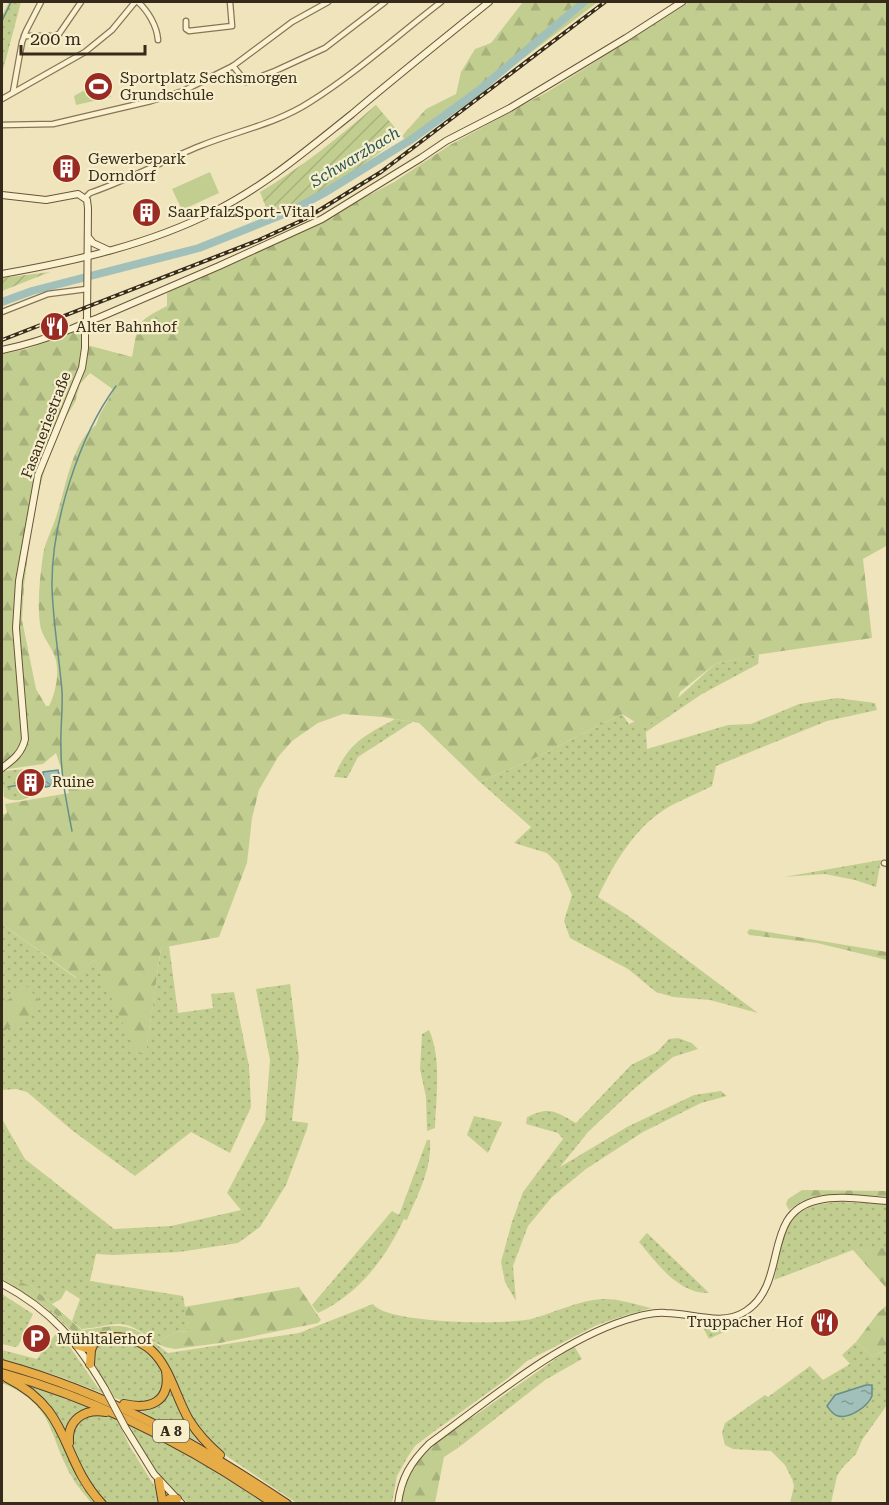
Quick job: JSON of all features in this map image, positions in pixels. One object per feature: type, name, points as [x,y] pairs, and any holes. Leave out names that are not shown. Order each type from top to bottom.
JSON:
[{"type":"highway","points":[[77,1345],[86,1348],[110,1337]]},
{"type":"highway","points":[[77,1345],[92,1338],[124,1337],[139,1342],[157,1356],[194,1427],[208,1444],[234,1468]]},
{"type":"highway","points":[[90,1364],[94,1343]]},
{"type":"highway","name":"A 8","points":[[2,1364],[71,1386],[157,1424],[234,1468],[286,1503]]},
{"type":"highway","points":[[106,1400],[138,1407],[153,1403],[165,1391],[166,1370]]},
{"type":"highway","points":[[2,1374],[27,1389],[45,1404],[59,1425],[82,1478],[102,1503]]},
{"type":"highway","name":"A 8","points":[[2,1374],[71,1394],[133,1421],[202,1458],[274,1503]]},
{"type":"highway","points":[[70,1450],[71,1427],[83,1413],[105,1412],[133,1421]]},
{"type":"highway","points":[[159,1481],[164,1503],[169,1499],[177,1502]]},
{"type":"street","points":[[13,92],[24,36],[41,2]]},
{"type":"street","points":[[24,36],[59,34],[81,2]]},
{"type":"street","points":[[2,99],[86,52],[112,30],[137,2],[153,22],[158,40]]},
{"type":"street","points":[[186,21],[186,29],[189,31],[231,26],[233,24],[230,2],[240,2]]},
{"type":"street","points":[[2,125],[53,124],[152,101],[193,88],[233,66],[292,22],[328,2]]},
{"type":"street","points":[[233,66],[246,82],[276,71],[325,48],[385,2]]},
{"type":"street","points":[[2,195],[46,200],[73,195],[85,198],[90,193],[147,171],[197,147],[282,118],[343,79],[441,2]]},
{"type":"street","points":[[2,272],[88,256],[167,233],[245,194],[304,152],[489,2]]},
{"type":"street","points":[[2,350],[40,341],[98,318],[322,219],[446,141],[510,108],[682,2]]},
{"type":"street","name":"Fasaneriestraße","points":[[2,768],[20,752],[25,739],[16,612],[32,502],[38,475],[82,368],[85,348],[88,202],[85,198]]},
{"type":"street","points":[[88,237],[93,243],[109,250]]},
{"type":"street","points":[[2,312],[48,294],[87,287]]},
{"type":"street","points":[[398,1503],[404,1475],[416,1457],[429,1444],[559,1352],[600,1330],[650,1314],[672,1313],[721,1319],[740,1315],[758,1301],[767,1288],[781,1232],[786,1221],[799,1208],[826,1198],[888,1201]]},
{"type":"street","points":[[2,1284],[43,1310],[77,1345],[105,1389],[141,1456],[177,1502]]},
{"type":"green space","points":[[9,2],[21,2],[2,74],[2,16]]},
{"type":"green space","points":[[523,2],[598,2],[410,144],[402,136],[426,109],[456,94],[461,72],[475,49],[491,43]]},
{"type":"green space","points":[[689,2],[887,2],[888,545],[863,559],[872,638],[755,655],[715,664],[680,692],[677,701],[645,728],[622,714],[535,758],[480,782],[419,723],[343,714],[318,723],[292,741],[278,757],[259,790],[252,818],[247,863],[219,937],[161,948],[146,1052],[137,1054],[94,960],[77,978],[2,924],[2,815],[7,813],[5,804],[69,793],[56,753],[43,764],[8,769],[2,764],[2,354],[27,349],[79,330],[87,345],[132,357],[137,330],[143,320],[167,306],[167,293],[218,267],[277,243],[394,182],[450,145],[549,91]],"holes":[[[90,373],[114,390],[96,425],[80,443],[44,550],[39,590],[40,624],[42,633],[55,657],[57,669],[54,695],[49,706],[46,706],[36,689],[22,620],[34,507],[46,466],[64,421],[75,402],[80,384]]]},
{"type":"green space","name":"Sportplatz Sechsmorgen Grundschule","points":[[106,78],[111,97],[76,105],[74,96]]},
{"type":"green space","points":[[376,105],[402,136],[322,191],[270,218],[260,192],[320,151]]},
{"type":"green space","points":[[210,172],[219,193],[182,210],[172,189]]},
{"type":"green space","points":[[50,272],[2,291],[2,278]]},
{"type":"green space","points":[[759,654],[758,664],[702,694],[646,732],[647,749],[728,725],[751,724],[799,704],[837,698],[875,703],[877,710],[827,721],[716,766],[712,786],[664,810],[639,831],[609,874],[598,897],[627,915],[758,1013],[710,1000],[673,997],[656,992],[628,969],[570,938],[564,921],[572,895],[558,864],[547,853],[514,843],[531,827],[480,782],[535,758],[622,714],[629,724],[636,721],[645,728],[715,664]]},
{"type":"green space","points":[[395,719],[412,722],[358,757],[347,778],[334,777],[358,741]]},
{"type":"green space","points":[[27,769],[31,796],[17,800],[4,797],[2,771]]},
{"type":"green space","points":[[881,860],[876,887],[825,874],[784,877]]},
{"type":"green space","points":[[2,924],[76,978],[94,960],[146,1051],[161,948],[169,946],[178,1013],[213,1008],[211,994],[234,992],[249,1066],[251,1107],[230,1153],[191,1132],[135,1176],[73,1131],[27,1092],[16,1089],[2,1090]]},
{"type":"green space","points":[[750,929],[887,952],[887,960],[817,943],[749,935],[747,932]]},
{"type":"green space","points":[[290,984],[299,1057],[292,1121],[308,1123],[286,1185],[260,1227],[238,1243],[179,1252],[96,1254],[90,1281],[183,1296],[189,1331],[175,1332],[156,1343],[127,1325],[113,1324],[82,1329],[72,1321],[80,1299],[66,1290],[61,1299],[52,1304],[31,1286],[2,1275],[2,1119],[25,1159],[114,1229],[171,1226],[241,1210],[227,1193],[265,1121],[270,1060],[256,989]]},
{"type":"green space","points":[[27,986],[44,1007],[2,1032],[2,1004]]},
{"type":"green space","points":[[429,1030],[436,1053],[437,1078],[435,1128],[427,1131],[426,1097],[420,1069],[422,1034]]},
{"type":"green space","points":[[678,1038],[692,1043],[698,1049],[673,1057],[635,1088],[588,1132],[560,1167],[627,1127],[694,1095],[721,1091],[727,1096],[701,1103],[643,1132],[586,1169],[552,1197],[528,1226],[513,1266],[516,1301],[505,1282],[501,1262],[512,1222],[523,1192],[563,1139],[558,1133],[526,1124],[527,1117],[552,1111],[576,1123],[631,1065],[657,1052],[669,1039]]},
{"type":"green space","points":[[474,1116],[502,1122],[488,1153],[467,1135]]},
{"type":"green space","points":[[427,1140],[430,1140],[430,1151],[427,1171],[407,1220],[404,1219],[397,1234],[369,1274],[346,1296],[318,1313],[312,1305],[392,1211],[399,1215]]},
{"type":"green space","points":[[802,1190],[887,1191],[887,1196],[822,1195],[802,1201],[789,1210],[786,1204],[788,1199]]},
{"type":"green space","points":[[839,1202],[887,1204],[887,1249],[853,1250],[774,1280],[784,1236],[796,1216],[820,1204]]},
{"type":"green space","points":[[647,1233],[709,1293],[688,1288],[669,1276],[639,1242]]},
{"type":"green space","points":[[887,1249],[887,1289],[853,1250]]},
{"type":"green space","points":[[2,1275],[31,1286],[82,1330],[121,1326],[144,1335],[141,1338],[120,1333],[78,1336],[50,1309],[33,1296],[2,1279]]},
{"type":"green space","points":[[2,1279],[33,1296],[78,1336],[120,1333],[140,1338],[144,1335],[168,1353],[299,1333],[373,1304],[383,1311],[400,1316],[474,1322],[531,1319],[575,1304],[602,1299],[652,1308],[597,1325],[527,1361],[508,1378],[415,1446],[397,1476],[392,1503],[298,1504],[219,1451],[194,1424],[171,1372],[141,1339],[79,1338],[44,1306]]},
{"type":"green space","points":[[299,1287],[321,1320],[318,1323],[220,1343],[175,1349],[156,1343],[175,1332],[189,1331],[184,1307]]},
{"type":"green space","points":[[2,1294],[33,1314],[18,1346],[15,1347],[2,1344]]},
{"type":"green space","points":[[887,1305],[887,1348],[873,1357],[856,1342]]},
{"type":"green space","points":[[700,1321],[725,1322],[728,1330],[709,1339]]},
{"type":"green space","points":[[57,1332],[98,1388],[111,1393],[92,1359],[97,1344],[125,1341],[144,1348],[164,1373],[162,1393],[149,1404],[123,1401],[58,1376],[2,1360],[2,1350],[37,1359]]},
{"type":"green space","points":[[856,1342],[873,1357],[887,1348],[887,1405],[862,1440],[856,1454],[837,1476],[831,1503],[790,1503],[794,1486],[785,1465],[771,1451],[733,1449],[725,1445],[722,1433],[725,1423],[765,1395],[768,1397],[810,1366],[823,1380],[850,1364],[842,1355]],"holes":[[[872,1385],[872,1395],[849,1413],[844,1415],[833,1413],[835,1395]]]},
{"type":"green space","points":[[574,1346],[582,1359],[545,1380],[458,1448],[459,1440],[470,1419]]},
{"type":"green space","points":[[2,1379],[17,1385],[40,1402],[98,1503],[91,1503],[74,1481],[41,1411],[32,1401],[2,1383]]},
{"type":"green space","points":[[169,1383],[206,1446],[137,1409],[150,1407]]},
{"type":"green space","points":[[25,1384],[92,1408],[67,1435]]},
{"type":"green space","points":[[106,1414],[188,1456],[266,1503],[188,1503],[156,1473],[130,1431],[132,1429],[119,1424],[130,1447],[155,1487],[159,1503],[105,1503],[80,1468],[72,1447],[71,1437],[74,1426],[81,1416]]},
{"type":"green space","points":[[470,1419],[459,1440],[458,1448],[444,1457],[435,1503],[401,1504],[409,1475],[416,1464],[434,1444]]},
{"type":"water","points":[[58,770],[61,784],[45,787],[43,772]]},
{"type":"water","points":[[872,1385],[872,1396],[863,1408],[853,1414],[838,1416],[827,1406],[835,1395]]},
{"type":"waterway","name":"Schwarzbach","points":[[2,21],[11,2]]},
{"type":"waterway","name":"Schwarzbach","points":[[2,302],[32,291],[199,248],[291,211],[412,139],[478,91],[584,2]]},
{"type":"waterway","points":[[72,831],[61,760],[62,691],[52,587],[53,562],[62,509],[79,455],[90,430],[116,386]]},
{"type":"waterway","points":[[8,787],[33,782]]},
{"type":"railway","points":[[2,340],[259,240],[305,219],[381,172],[605,2]]},
{"type":"place","name":"Sportplatz Sechsmorgen Grundschule","points":[[99,87]]},
{"type":"place","name":"Gewerbepark Dorndorf","points":[[67,168]]},
{"type":"place","name":"SaarPfalzSport-Vital","points":[[147,212]]},
{"type":"place","name":"Alter Bahnhof","points":[[55,327]]},
{"type":"place","name":"Ruine","points":[[31,782]]},
{"type":"place","name":"Truppacher Hof","points":[[824,1322]]},
{"type":"place","name":"Mühltalerhof","points":[[36,1339]]}]
